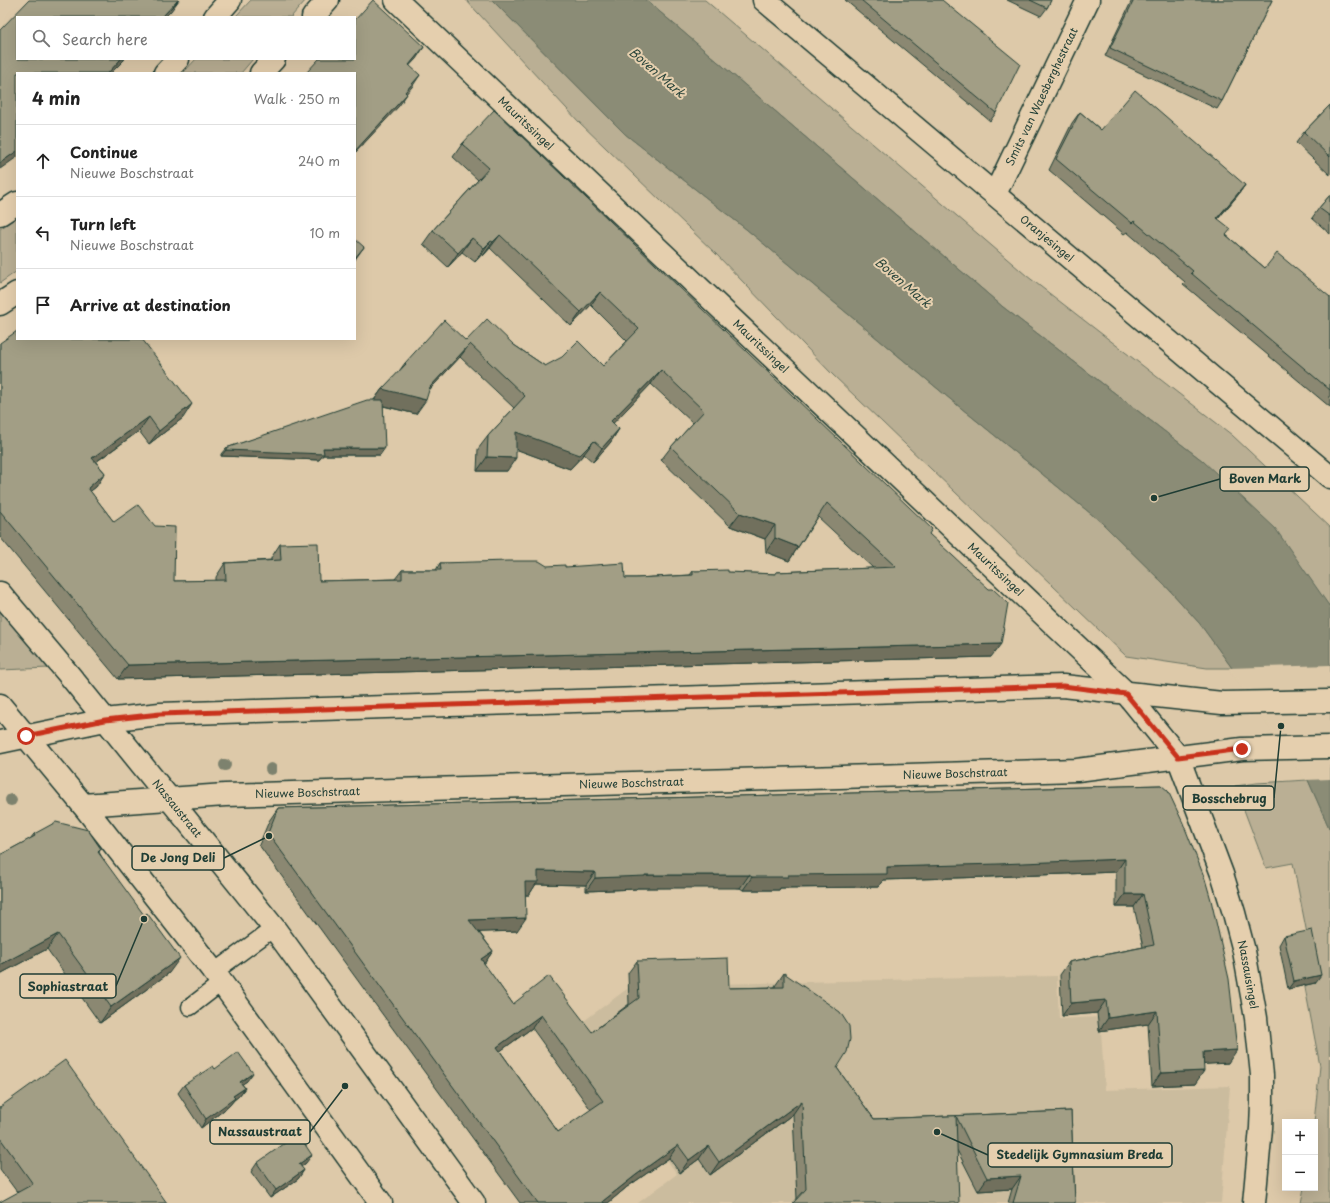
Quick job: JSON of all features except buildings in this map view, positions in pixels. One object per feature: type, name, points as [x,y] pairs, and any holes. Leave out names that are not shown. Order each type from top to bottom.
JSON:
[{"type":"street","points":[[216,16],[230,0]]},
{"type":"street","points":[[314,16],[328,0]]},
{"type":"street","name":"Mauritssingel","points":[[396,0],[1126,694]]},
{"type":"street","name":"Oranjesingel","points":[[764,0],[1330,477]]},
{"type":"street","name":"Smits van Waesberghestraat","points":[[995,194],[1088,0]]},
{"type":"street","points":[[166,72],[177,60]]},
{"type":"street","points":[[263,72],[273,60]]},
{"type":"street","points":[[0,214],[16,204]]},
{"type":"street","points":[[0,304],[16,294]]},
{"type":"street","name":"Nassaustraat","points":[[0,594],[105,720],[274,928],[474,1203]]},
{"type":"street","points":[[0,742],[105,720],[168,714],[1055,686],[1222,703],[1330,701]]},
{"type":"street","points":[[1126,694],[1178,757]]},
{"type":"street","points":[[0,705],[83,805],[218,978],[381,1203]]},
{"type":"street","name":"Nieuwe Boschstraat","points":[[83,805],[225,795],[1077,770],[1242,749],[1330,747]]},
{"type":"street","name":"Nassausingel","points":[[1178,757],[1219,867],[1234,913],[1244,951],[1259,1046],[1262,1103],[1254,1203]]},
{"type":"lane","points":[[190,1007],[218,978],[274,928]]},
{"type":"shaded area","points":[[251,0],[306,0],[292,16],[236,16]]},
{"type":"shaded area","points":[[466,0],[492,0],[625,134],[746,229],[950,399],[1101,522],[1164,584],[1200,624],[1232,668],[1207,668],[1126,656],[833,375],[716,254],[579,122]]},
{"type":"shaded area","points":[[646,0],[705,0],[1027,276],[1232,435],[1330,527],[1330,607],[1203,461],[1003,307]]},
{"type":"shaded area","points":[[195,60],[252,60],[242,72],[184,72]]},
{"type":"shaded area","points":[[16,218],[16,272],[0,283],[0,229]]},
{"type":"shaded area","points":[[0,607],[50,668],[0,670]]},
{"type":"shaded area","points":[[1308,780],[1330,830],[1329,1203],[1301,1203],[1303,1191],[1318,1191],[1318,1119],[1314,1119],[1320,1066],[1303,977],[1315,974],[1293,863],[1266,868],[1235,786]]},
{"type":"shaded area","points":[[1057,976],[1059,1019],[1100,1017],[1105,1090],[1230,1086],[1221,1203],[638,1203],[677,1174],[573,1029],[631,986]]},
{"type":"water","points":[[492,0],[646,0],[1003,307],[1203,461],[1275,528],[1330,607],[1330,830],[1308,780],[1232,668],[1200,624],[1164,584],[1101,522],[950,399],[746,229],[625,134]]},
{"type":"pier","points":[[1330,665],[1330,779],[1306,780],[1229,668]]},
{"type":"place","name":"Boven Mark","points":[[1154,498]]},
{"type":"place","name":"Bosschebrug","points":[[1281,726]]},
{"type":"place","name":"De Jong Deli","points":[[269,836]]},
{"type":"place","name":"Sophiastraat","points":[[144,919]]},
{"type":"place","name":"Nassaustraat","points":[[345,1086]]},
{"type":"place","name":"Stedelijk Gymnasium Breda","points":[[937,1132]]},
{"type":"route","points":[[26,736],[105,720],[160,714],[1063,686],[1126,694],[1178,757],[1242,749]]}]
